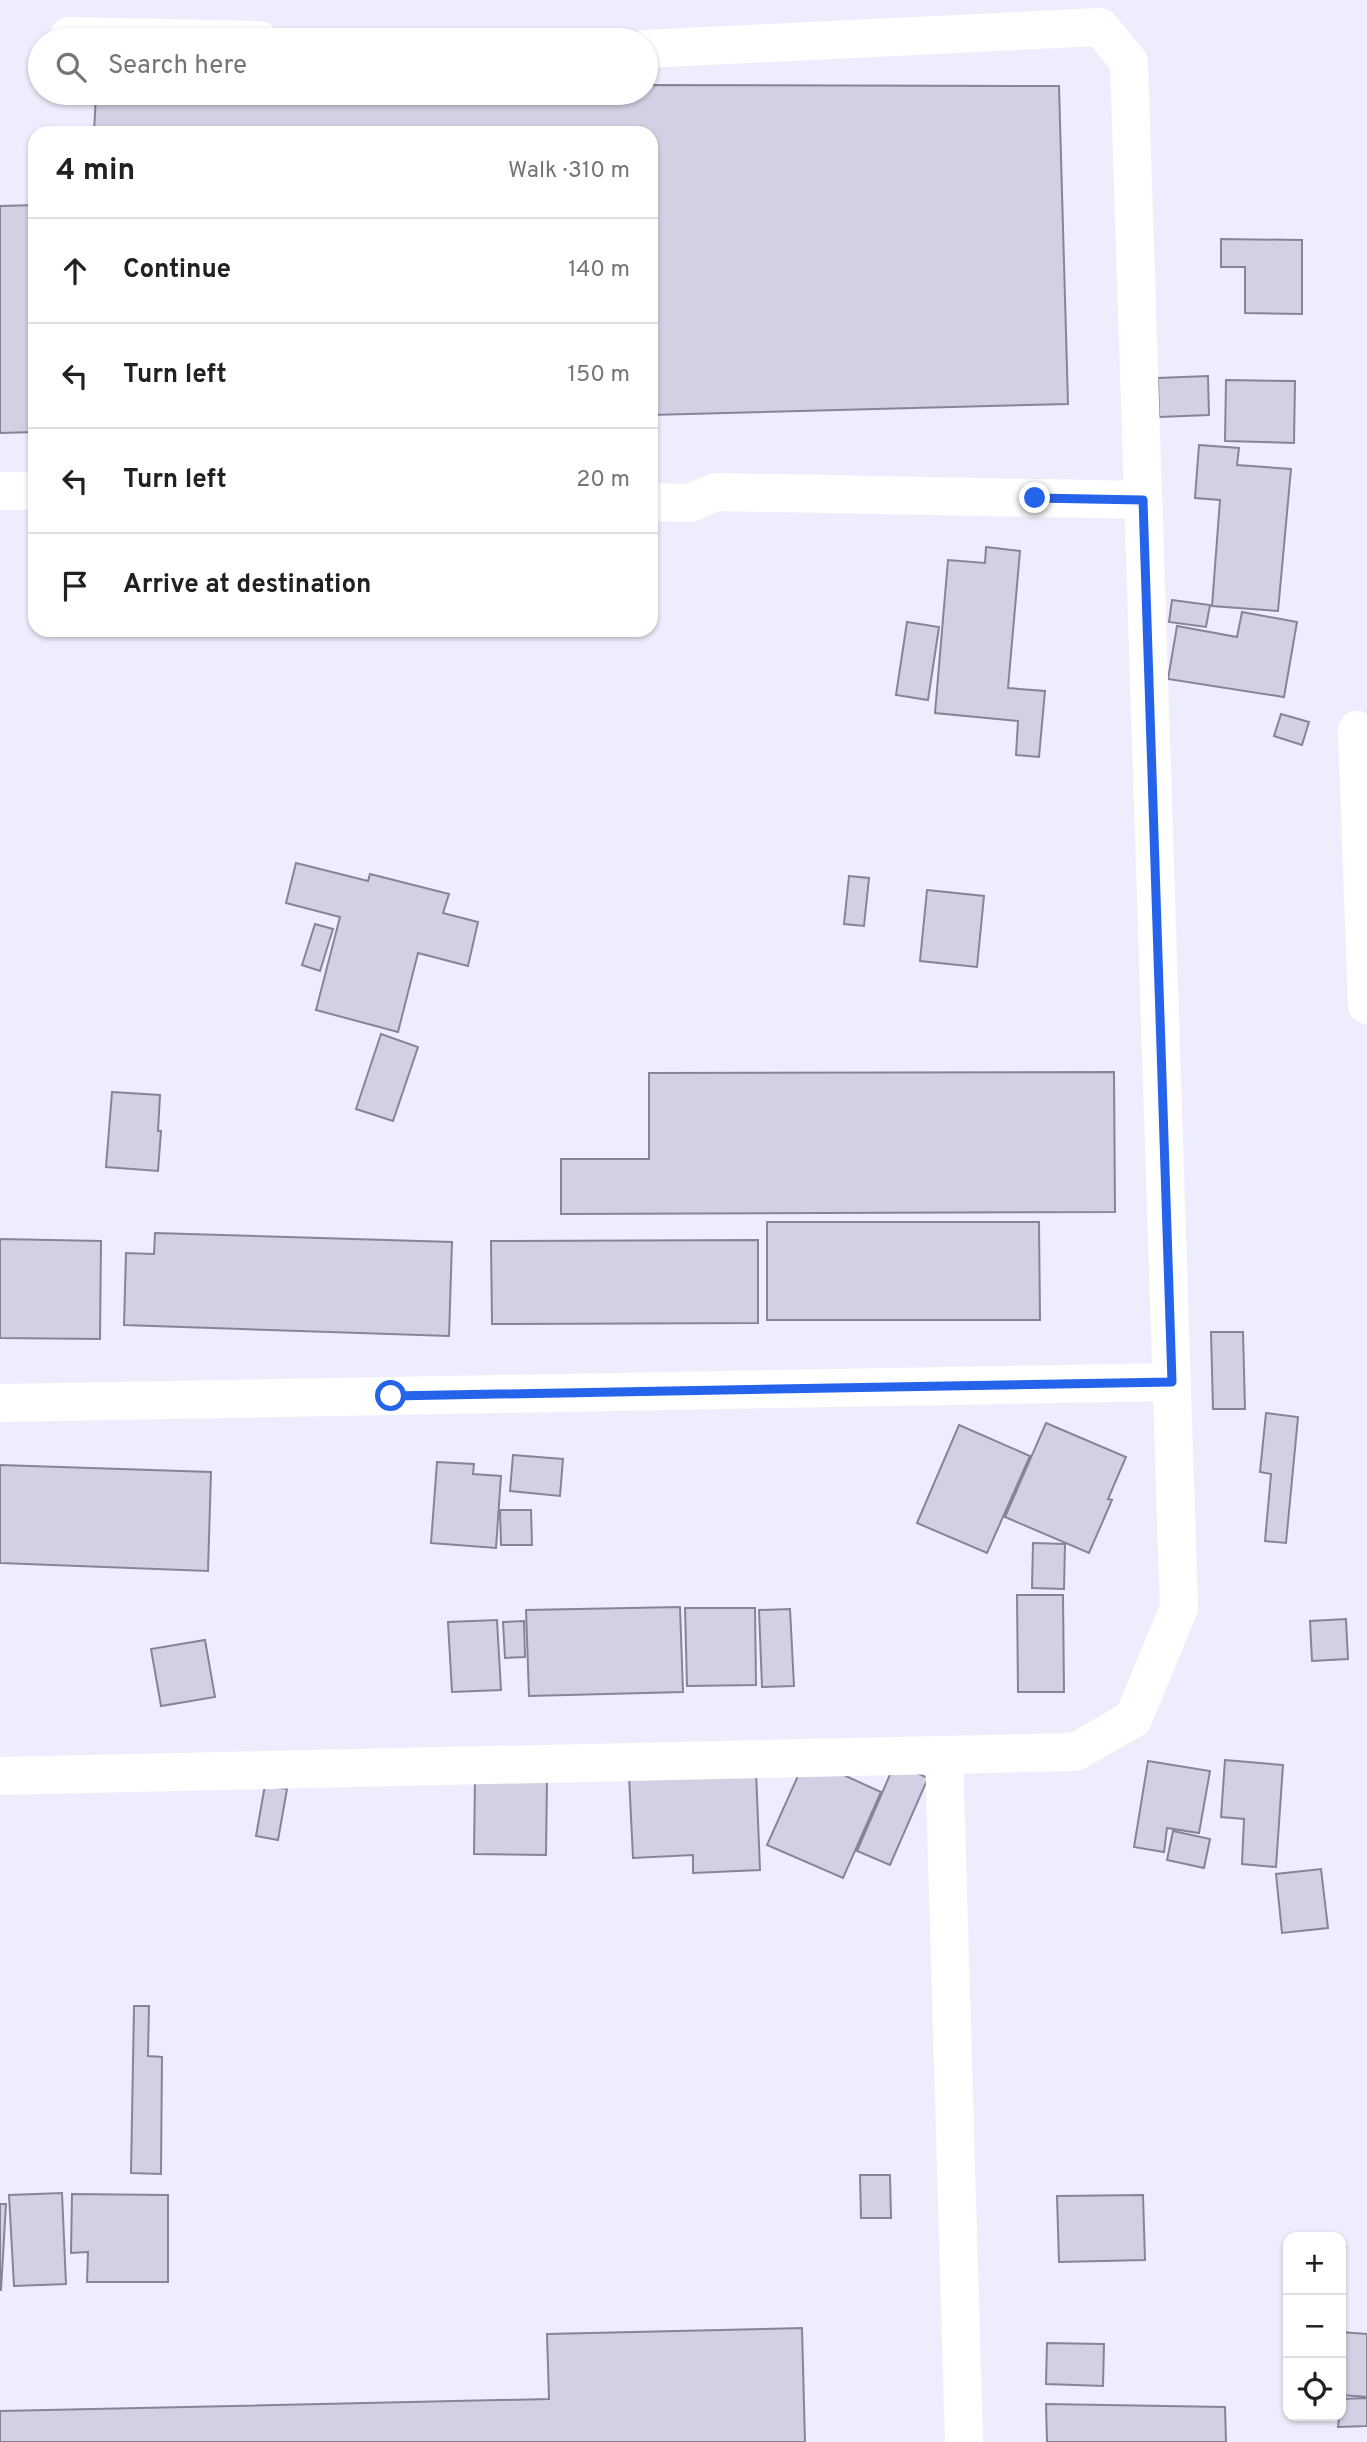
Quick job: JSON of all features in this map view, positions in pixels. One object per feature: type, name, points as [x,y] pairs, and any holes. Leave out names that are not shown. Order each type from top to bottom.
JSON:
[{"type":"lane","points":[[0,1776],[1075,1752],[1133,1719],[1179,1608],[1129,62],[1100,27],[658,48]]},
{"type":"lane","points":[[0,491],[28,491]]},
{"type":"lane","points":[[658,502],[690,503],[716,492],[1143,500]]},
{"type":"lane","points":[[1357,730],[1367,1004]]},
{"type":"lane","points":[[0,1403],[1172,1382]]},
{"type":"lane","points":[[944,1755],[964,2442]]},
{"type":"building","points":[[658,85],[1059,86],[1068,404],[658,415],[658,126],[94,126],[95,105],[658,105]]},
{"type":"building","points":[[28,205],[28,432],[0,433],[0,206]]},
{"type":"building","points":[[1221,239],[1302,240],[1302,314],[1245,313],[1245,267],[1221,267]]},
{"type":"building","points":[[1208,376],[1209,415],[1159,417],[1158,378]]},
{"type":"building","points":[[1226,380],[1295,381],[1294,443],[1225,441]]},
{"type":"building","points":[[1199,445],[1239,448],[1237,465],[1291,469],[1278,611],[1212,606],[1220,500],[1195,498]]},
{"type":"building","points":[[986,547],[1020,551],[1008,688],[1045,691],[1039,757],[1016,755],[1018,721],[935,713],[948,560],[985,563]]},
{"type":"building","points":[[1172,600],[1210,605],[1206,627],[1169,622]]},
{"type":"building","points":[[1242,612],[1297,622],[1284,697],[1168,679],[1177,626],[1237,637]]},
{"type":"building","points":[[907,622],[939,627],[928,700],[896,695]]},
{"type":"building","points":[[1281,714],[1309,722],[1302,745],[1274,736]]},
{"type":"building","points":[[296,863],[368,881],[370,874],[449,894],[443,913],[478,922],[468,966],[418,953],[398,1032],[316,1010],[340,917],[286,903]]},
{"type":"building","points":[[849,876],[869,878],[864,926],[844,924]]},
{"type":"building","points":[[927,890],[984,896],[977,967],[920,961]]},
{"type":"building","points":[[315,924],[333,929],[320,971],[302,965]]},
{"type":"building","points":[[381,1034],[418,1047],[393,1121],[356,1109]]},
{"type":"building","points":[[1114,1072],[1115,1212],[561,1214],[561,1159],[649,1159],[649,1073]]},
{"type":"building","points":[[112,1092],[160,1095],[158,1171],[106,1167]]},
{"type":"building","points":[[767,1222],[1039,1222],[1040,1320],[767,1320]]},
{"type":"building","points":[[155,1233],[452,1242],[449,1336],[124,1325],[126,1253],[154,1254]]},
{"type":"building","points":[[0,1239],[101,1241],[100,1339],[0,1338]]},
{"type":"building","points":[[758,1240],[758,1323],[492,1324],[491,1241]]},
{"type":"building","points":[[1211,1332],[1243,1332],[1245,1409],[1213,1409]]},
{"type":"building","points":[[1266,1413],[1298,1417],[1286,1543],[1265,1541],[1271,1474],[1260,1472]]},
{"type":"building","points":[[1046,1423],[1126,1457],[1108,1499],[1112,1500],[1089,1553],[1005,1517]]},
{"type":"building","points":[[959,1425],[1030,1456],[987,1553],[917,1523]]},
{"type":"building","points":[[513,1455],[563,1459],[560,1496],[510,1491]]},
{"type":"building","points":[[437,1462],[474,1464],[473,1474],[501,1476],[496,1548],[431,1543]]},
{"type":"building","points":[[0,1465],[211,1472],[208,1571],[0,1563]]},
{"type":"building","points":[[500,1510],[531,1510],[532,1545],[501,1545]]},
{"type":"building","points":[[1033,1543],[1065,1544],[1064,1589],[1032,1588]]},
{"type":"building","points":[[1017,1595],[1063,1595],[1064,1692],[1018,1692]]},
{"type":"building","points":[[680,1607],[683,1692],[529,1696],[526,1610]]},
{"type":"building","points":[[685,1608],[755,1608],[756,1685],[687,1686]]},
{"type":"building","points":[[790,1609],[794,1686],[762,1687],[759,1610]]},
{"type":"building","points":[[1346,1619],[1348,1659],[1312,1661],[1310,1621]]},
{"type":"building","points":[[497,1620],[501,1690],[452,1692],[448,1622]]},
{"type":"building","points":[[524,1621],[525,1657],[505,1658],[503,1622]]},
{"type":"building","points":[[205,1640],[215,1697],[161,1706],[151,1649]]},
{"type":"building","points":[[806,1758],[881,1792],[843,1878],[767,1845]]},
{"type":"building","points":[[1225,1760],[1283,1765],[1276,1867],[1242,1864],[1244,1819],[1221,1817]]},
{"type":"building","points":[[1148,1761],[1210,1771],[1199,1833],[1167,1828],[1164,1852],[1134,1847]]},
{"type":"building","points":[[895,1763],[928,1778],[890,1865],[857,1851]]},
{"type":"building","points":[[756,1771],[760,1870],[693,1873],[693,1855],[633,1858],[629,1776]]},
{"type":"building","points":[[475,1778],[547,1780],[546,1855],[474,1854]]},
{"type":"building","points":[[265,1785],[287,1789],[278,1840],[256,1836]]},
{"type":"building","points":[[1173,1831],[1210,1839],[1204,1868],[1167,1860]]},
{"type":"building","points":[[1321,1869],[1328,1928],[1282,1933],[1276,1874]]},
{"type":"building","points":[[134,2006],[149,2006],[148,2056],[162,2057],[161,2174],[131,2173]]},
{"type":"building","points":[[860,2175],[890,2175],[891,2218],[861,2218]]},
{"type":"building","points":[[62,2193],[66,2284],[14,2286],[9,2195]]},
{"type":"building","points":[[72,2194],[168,2195],[168,2282],[87,2282],[88,2252],[71,2253]]},
{"type":"building","points":[[1143,2195],[1145,2260],[1059,2262],[1057,2196]]},
{"type":"building","points":[[0,2204],[6,2204],[1,2290],[0,2290]]},
{"type":"building","points":[[802,2328],[805,2442],[0,2442],[0,2411],[549,2399],[547,2334]]},
{"type":"building","points":[[1346,2332],[1367,2334],[1367,2397],[1346,2395]]},
{"type":"building","points":[[1047,2343],[1104,2344],[1103,2386],[1046,2384]]},
{"type":"building","points":[[1367,2398],[1367,2426],[1338,2427],[1339,2421],[1346,2421],[1346,2399]]},
{"type":"building","points":[[1046,2404],[1225,2407],[1226,2442],[1047,2442]]},
{"type":"route","points":[[391,1396],[1172,1382],[1143,500],[1035,498]]}]
